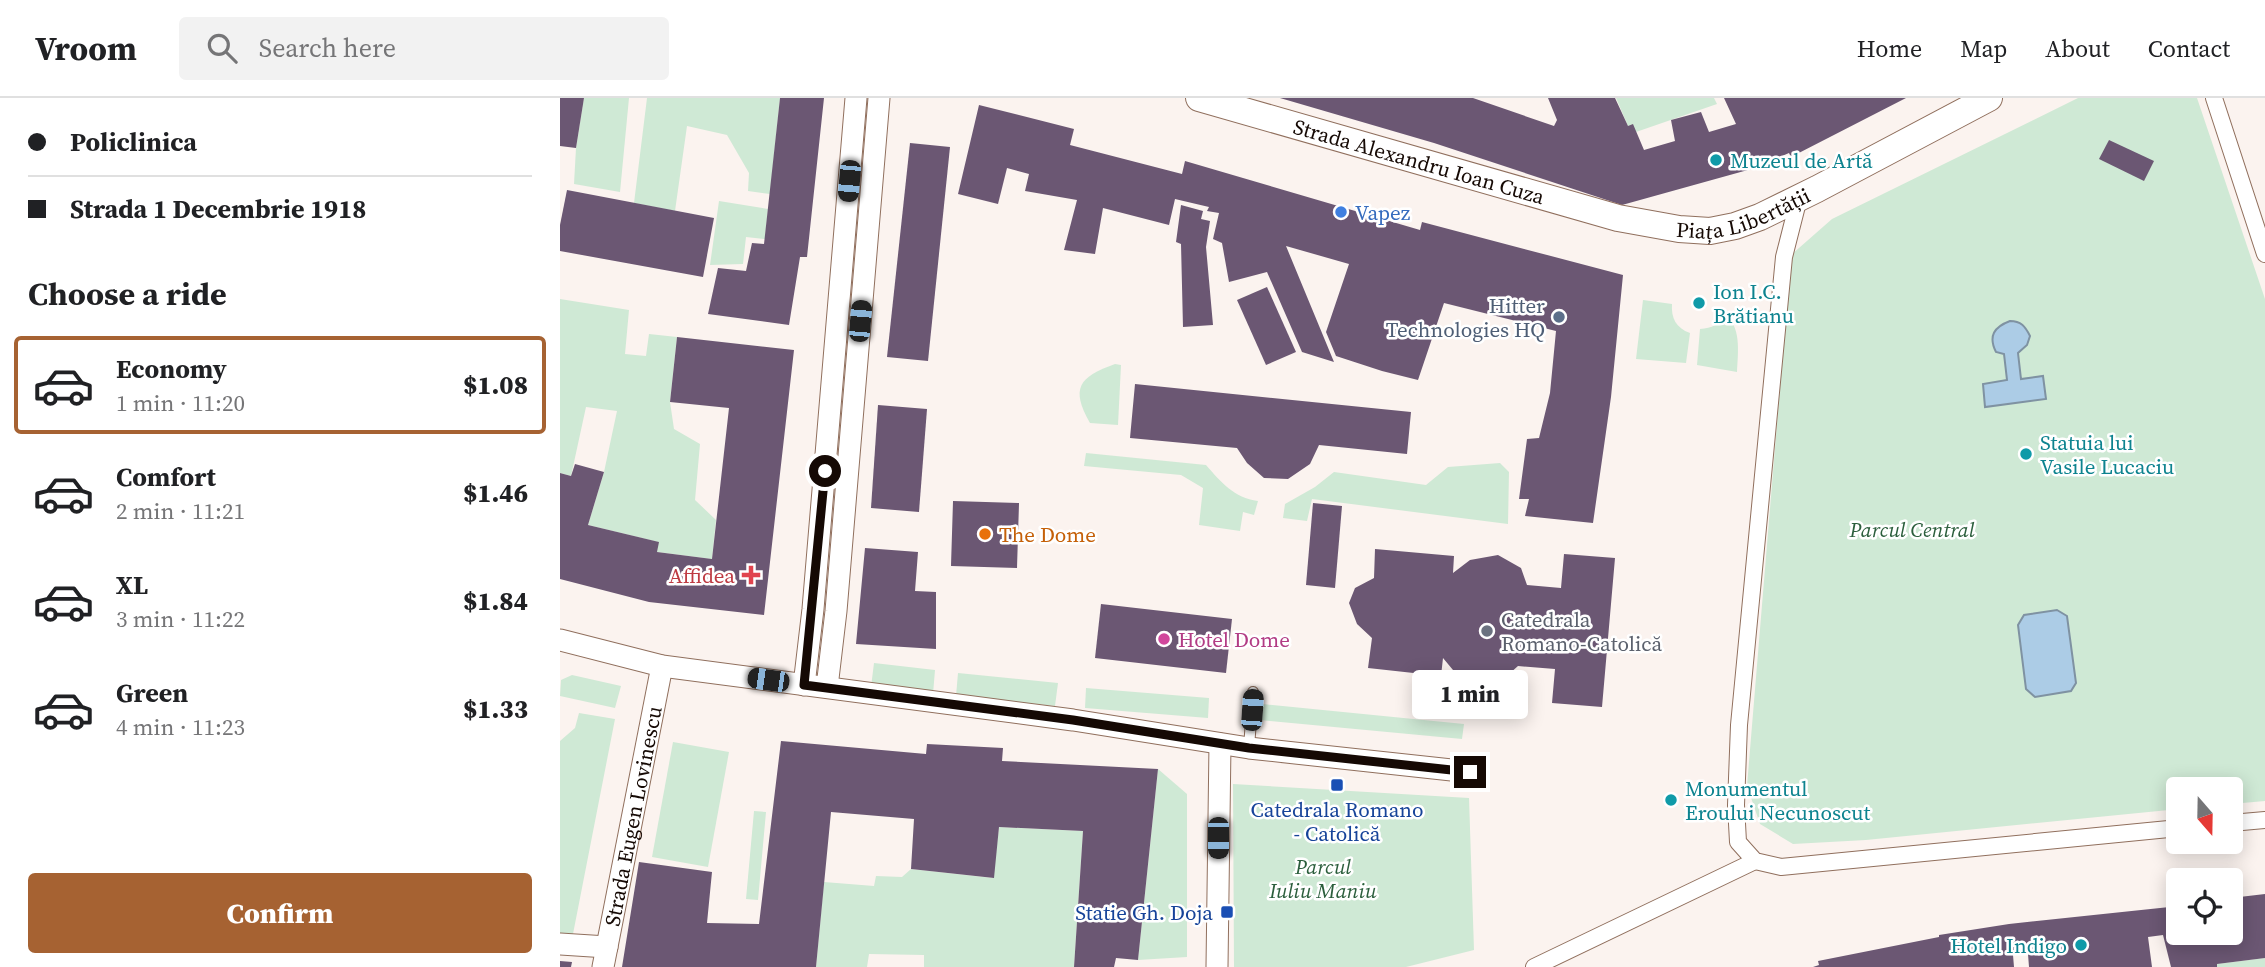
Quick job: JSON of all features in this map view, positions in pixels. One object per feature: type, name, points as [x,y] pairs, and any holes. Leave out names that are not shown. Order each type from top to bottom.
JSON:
[{"type":"street","points":[[804,685],[816,581],[856,98]]},
{"type":"street","points":[[828,687],[838,597],[879,98]]},
{"type":"street","name":"Strada Alexandru Ioan Cuza","points":[[1199,98],[1639,223]]},
{"type":"street","name":"Piața Libertății","points":[[1639,223],[1710,231],[1735,226],[1799,198],[1989,98]]},
{"type":"street","points":[[2214,98],[2265,254]]},
{"type":"street","points":[[1799,198],[1784,257],[1739,725],[1738,842],[1755,861],[1781,867],[2166,829]]},
{"type":"street","points":[[560,640],[662,666],[1073,720],[1249,748],[1470,772]]},
{"type":"street","name":"Strada Eugen Lovinescu","points":[[605,957],[662,666]]},
{"type":"street","points":[[1217,967],[1220,744]]},
{"type":"street","points":[[2244,822],[2265,820]]},
{"type":"street","points":[[1534,967],[1755,861]]},
{"type":"street","points":[[560,944],[605,957]]},
{"type":"lane","points":[[1249,748],[1253,692]]},
{"type":"green space","points":[[584,98],[629,98],[620,192],[574,184],[576,148]]},
{"type":"green space","points":[[647,98],[780,98],[770,194],[748,191],[749,173],[727,135],[687,126],[675,211],[634,203]]},
{"type":"green space","points":[[1616,98],[1714,98],[1717,104],[1636,132],[1628,126]]},
{"type":"green space","name":"Parcul Central","points":[[2078,98],[2197,98],[2265,299],[2265,801],[2244,803],[2244,777],[2166,777],[2166,810],[1866,840],[1793,844],[1760,824],[1747,786],[1791,255],[1832,219]],"holes":[[[2018,353],[2021,379],[2007,381],[2004,354]]]},
{"type":"green space","points":[[719,201],[768,209],[765,239],[746,237],[743,264],[710,265]]},
{"type":"green space","points":[[560,299],[629,310],[625,354],[646,356],[649,334],[677,337],[670,402],[674,429],[700,444],[695,500],[716,520],[712,559],[657,552],[658,542],[588,525],[604,472],[617,411],[586,407],[571,476],[560,473]]},
{"type":"green space","points":[[1643,300],[1672,304],[1675,322],[1690,333],[1686,363],[1636,359]]},
{"type":"green space","points":[[1723,313],[1729,318],[1736,332],[1737,372],[1697,365],[1700,329],[1715,325]]},
{"type":"green space","points":[[1115,364],[1121,365],[1118,425],[1090,423],[1080,401],[1082,385],[1093,374]]},
{"type":"green space","points":[[1086,453],[1206,465],[1235,493],[1258,501],[1254,515],[1243,512],[1240,531],[1199,525],[1203,488],[1181,475],[1084,466]]},
{"type":"green space","points":[[1500,463],[1509,472],[1508,524],[1312,499],[1307,521],[1283,518],[1285,504],[1315,487],[1334,472],[1426,485],[1448,467]]},
{"type":"green space","points":[[874,663],[935,670],[933,694],[871,687]]},
{"type":"green space","points":[[958,673],[1058,683],[1055,706],[956,696]]},
{"type":"green space","points":[[572,675],[621,686],[615,708],[560,696],[561,680]]},
{"type":"green space","points":[[1086,688],[1209,698],[1208,718],[1085,708]]},
{"type":"green space","points":[[1262,704],[1464,724],[1462,739],[1260,720]]},
{"type":"green space","points":[[579,713],[615,719],[573,934],[560,934],[560,741],[575,728]]},
{"type":"green space","points":[[673,742],[729,752],[708,867],[652,857]]},
{"type":"green space","points":[[1158,769],[1187,794],[1187,957],[1138,960]]},
{"type":"green space","name":"Parcul Iuliu Maniu","points":[[1233,784],[1469,798],[1474,950],[1406,967],[1234,967]]},
{"type":"green space","points":[[754,811],[766,812],[758,900],[746,899]]},
{"type":"green space","points":[[999,827],[1083,831],[1074,967],[924,967],[924,955],[869,954],[867,967],[816,967],[824,882],[874,886],[876,876],[902,877],[911,869],[993,878]]},
{"type":"green space","points":[[2265,958],[2265,967],[2217,967],[2217,964]]},
{"type":"water","points":[[2010,321],[2022,325],[2030,336],[2027,345],[2018,353],[2021,379],[2043,376],[2046,399],[1985,407],[1983,384],[2007,380],[2004,354],[1996,352],[1993,337],[1996,329]]},
{"type":"water","points":[[2057,610],[2067,616],[2076,683],[2071,691],[2035,697],[2026,689],[2018,625],[2024,615]]},
{"type":"building","points":[[560,98],[584,98],[576,148],[560,146]]},
{"type":"building","points":[[780,98],[824,98],[807,257],[800,257],[789,325],[708,314],[718,268],[746,271],[752,243],[764,244]]},
{"type":"building","points":[[1280,98],[1473,98],[1554,126],[1557,120],[1548,98],[1615,98],[1628,126],[1633,124],[1644,150],[1675,141],[1671,120],[1701,112],[1709,132],[1736,124],[1724,98],[1906,98],[1791,157],[1789,153],[1755,168],[1622,205],[1434,143]]},
{"type":"building","points":[[979,105],[1074,129],[1070,145],[1182,174],[1185,161],[1420,230],[1422,222],[1623,275],[1611,397],[1593,523],[1525,516],[1529,499],[1519,499],[1527,439],[1539,438],[1550,393],[1556,331],[1444,303],[1418,380],[1382,371],[1336,356],[1326,332],[1349,264],[1286,246],[1334,362],[1302,352],[1267,272],[1229,282],[1222,243],[1213,239],[1219,213],[1207,211],[1209,207],[1175,199],[1169,225],[1103,208],[1095,254],[1064,250],[1077,200],[1025,191],[1029,174],[1007,168],[998,204],[958,194]]},
{"type":"building","points":[[2109,140],[2154,161],[2144,181],[2099,159]]},
{"type":"building","points":[[910,143],[950,147],[928,361],[887,357]]},
{"type":"building","points":[[567,190],[714,218],[703,277],[560,251],[560,225]]},
{"type":"building","points":[[1181,205],[1203,211],[1201,219],[1210,221],[1206,247],[1213,325],[1183,327],[1181,244],[1176,242]]},
{"type":"building","points":[[1267,287],[1296,352],[1266,365],[1237,300]]},
{"type":"building","points":[[677,337],[794,350],[764,615],[649,602],[560,579],[560,473],[571,476],[575,464],[604,472],[588,525],[659,542],[657,552],[712,559],[729,408],[670,402]]},
{"type":"building","points":[[1135,384],[1411,412],[1407,454],[1319,445],[1310,464],[1288,479],[1264,478],[1247,463],[1237,448],[1130,438]]},
{"type":"building","points":[[878,405],[927,409],[919,512],[871,508]]},
{"type":"building","name":"The Dome","points":[[953,501],[1019,503],[1017,568],[951,566]]},
{"type":"building","points":[[1313,503],[1342,506],[1335,588],[1306,585]]},
{"type":"building","points":[[865,548],[918,552],[915,591],[936,592],[936,649],[856,644]]},
{"type":"building","name":"Catedrala Romano-Catolică","points":[[1375,549],[1454,556],[1453,573],[1470,560],[1498,555],[1521,568],[1527,585],[1561,588],[1564,554],[1615,558],[1602,707],[1552,703],[1555,669],[1518,666],[1499,683],[1469,682],[1443,658],[1441,676],[1368,668],[1372,638],[1357,624],[1349,603],[1355,588],[1374,578]]},
{"type":"building","name":"Hotel Dome","points":[[1101,604],[1232,619],[1226,673],[1095,658]]},
{"type":"building","points":[[781,741],[926,754],[927,744],[1003,748],[1002,761],[1158,769],[1138,960],[1116,958],[1114,967],[1074,967],[1083,831],[999,827],[994,878],[911,869],[914,819],[831,812],[816,967],[622,967],[639,862],[712,872],[707,923],[759,924]]},
{"type":"building","points":[[2265,894],[2265,958],[2217,964],[2217,967],[2171,967],[2163,935],[2148,937],[2152,967],[2029,967],[2028,954],[2013,955],[2014,967],[1813,967],[1819,965],[1818,961],[1939,935],[2009,924],[2166,907],[2166,945],[2243,945],[2243,897]]},
{"type":"building","points":[[560,961],[572,962],[571,967],[560,967]]},
{"type":"place","name":"Muzeul de Artă","points":[[1716,160]]},
{"type":"place","name":"Vapez","points":[[1341,212]]},
{"type":"place","name":"Ion I.C. Brătianu","points":[[1699,303]]},
{"type":"place","name":"Hitter Technologies HQ","points":[[1559,317]]},
{"type":"place","name":"Statuia lui Vasile Lucaciu","points":[[2026,454]]},
{"type":"place","name":"The Dome","points":[[985,534]]},
{"type":"place","name":"Affidea","points":[[751,575]]},
{"type":"place","name":"Catedrala Romano-Catolică","points":[[1487,631]]},
{"type":"place","name":"Hotel Dome","points":[[1164,639]]},
{"type":"place","name":"Catedrala Romano - Catolică","points":[[1337,785]]},
{"type":"place","name":"Monumentul Eroului Necunoscut","points":[[1671,800]]},
{"type":"place","name":"Statie Gh. Doja","points":[[1227,912]]},
{"type":"place","name":"Hotel Indigo","points":[[2081,945]]},
{"type":"route","points":[[825,471],[804,685],[1073,720],[1249,748],[1470,772]]}]
